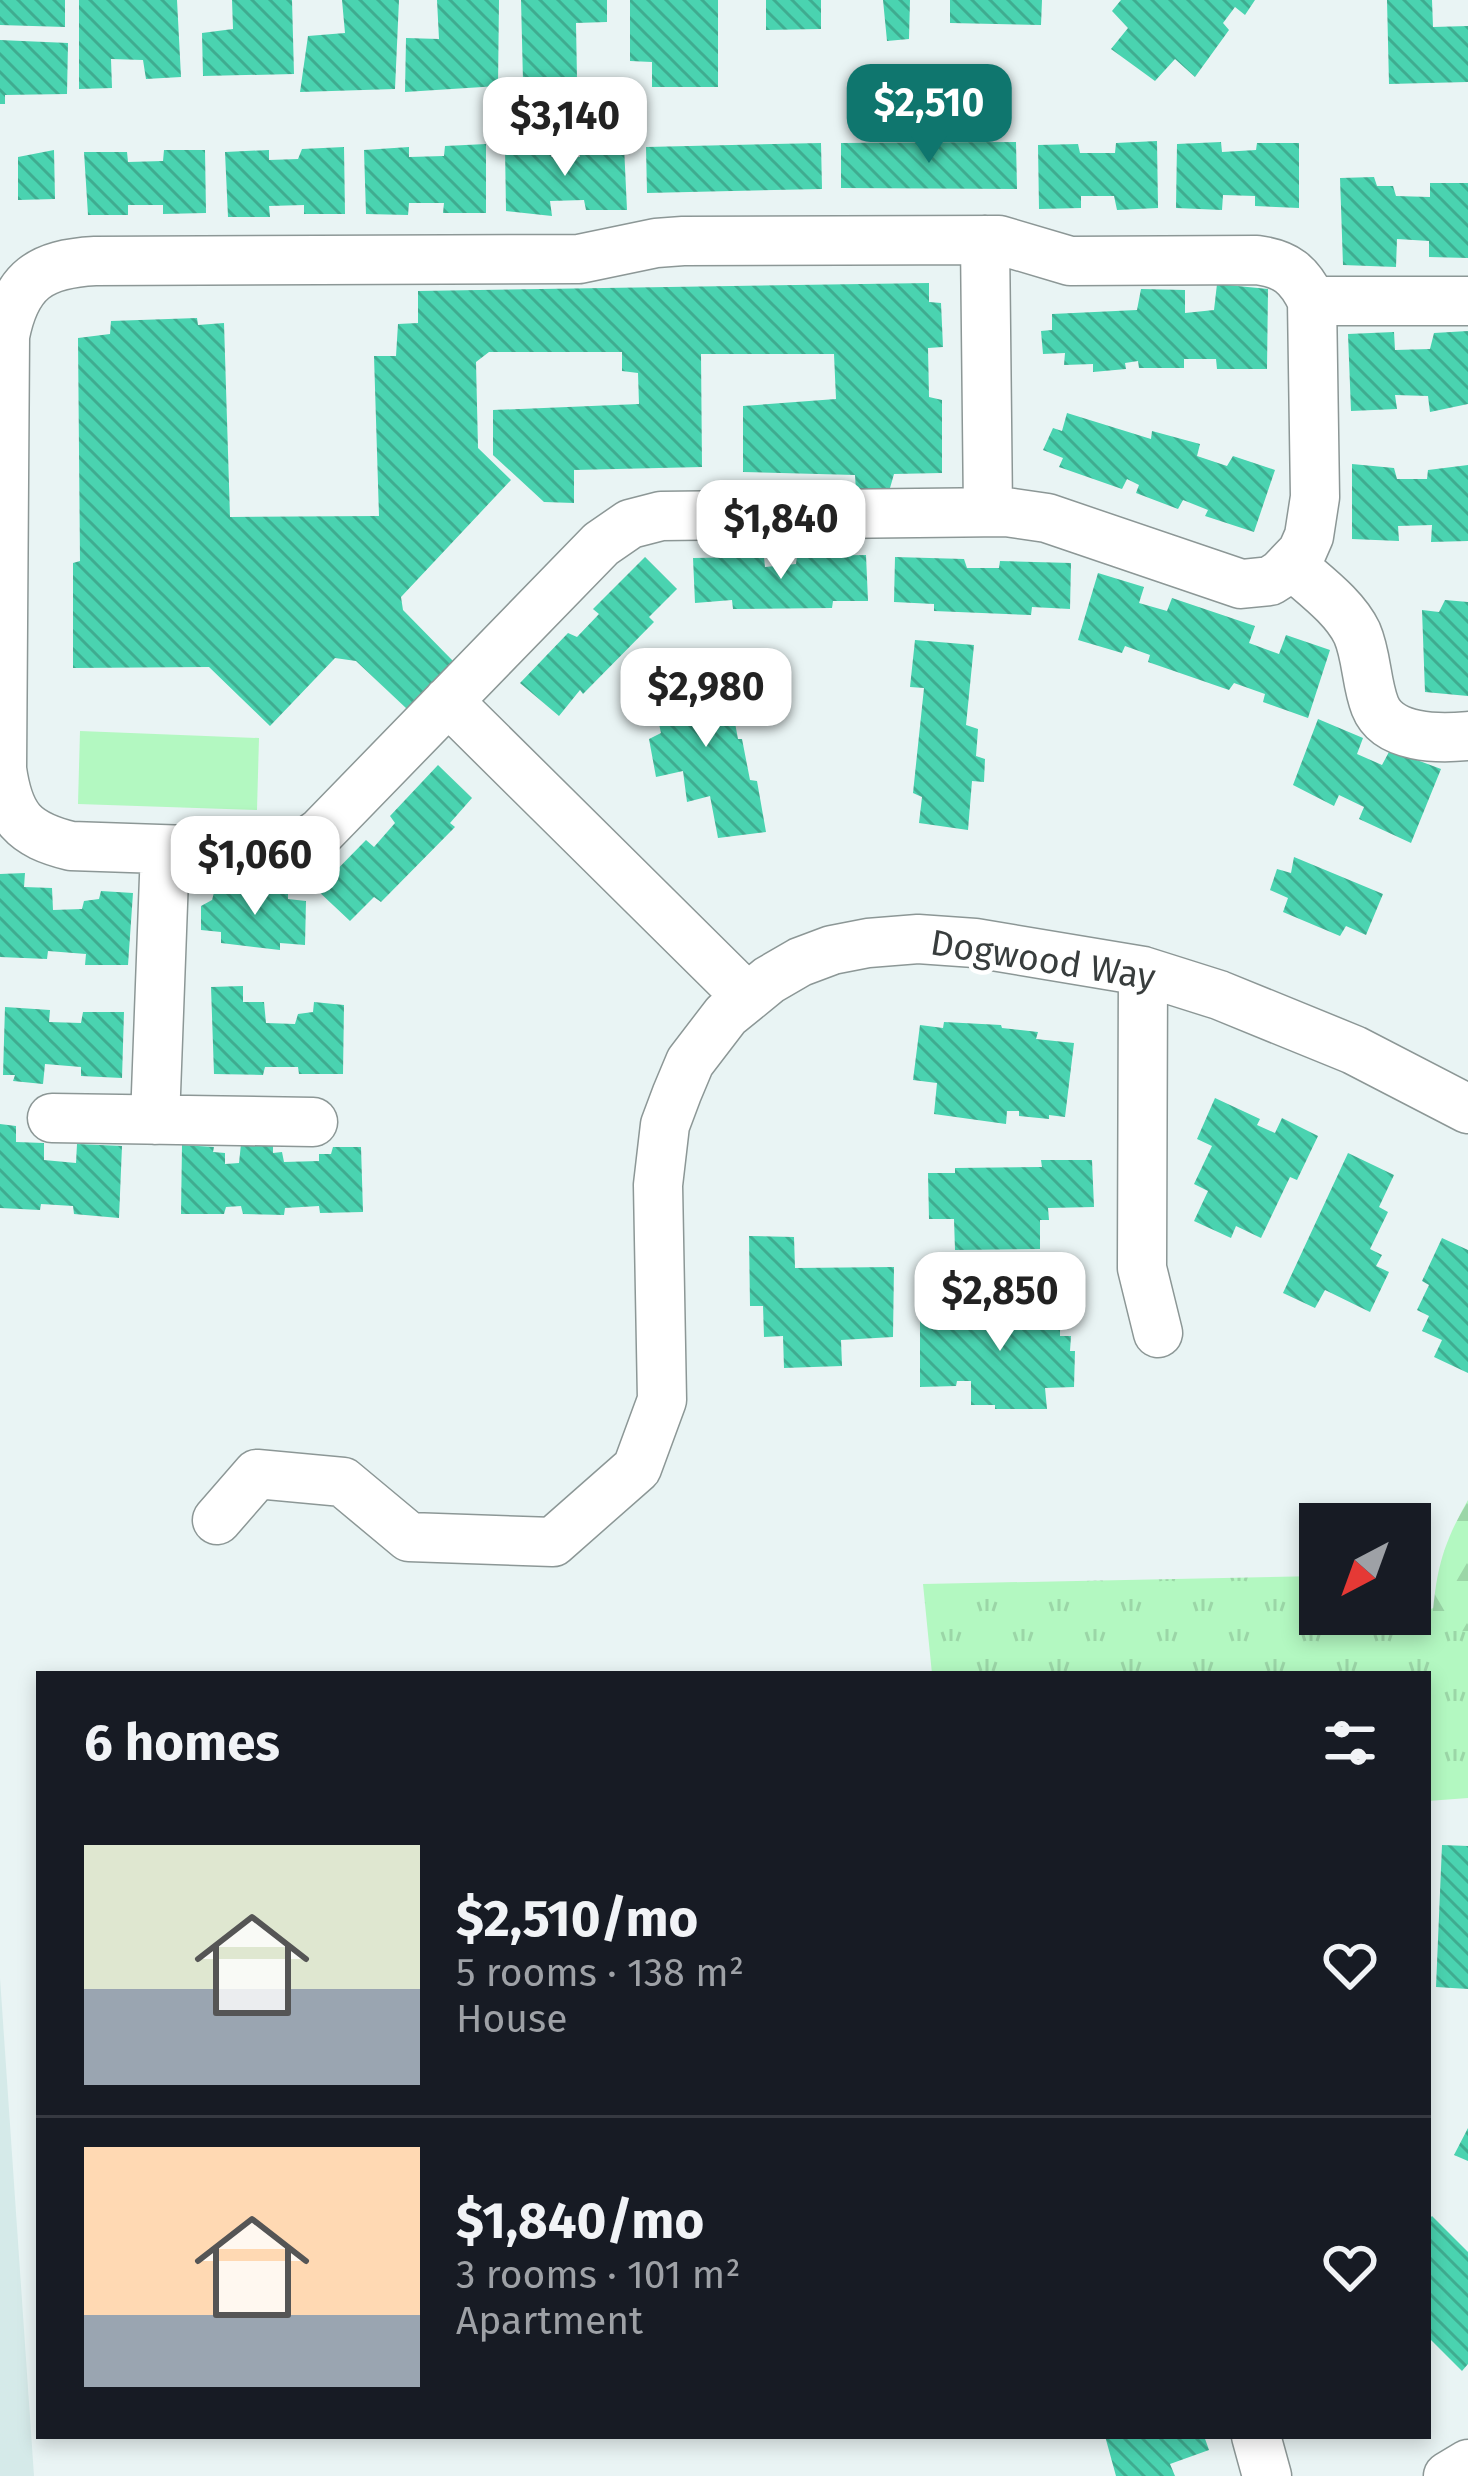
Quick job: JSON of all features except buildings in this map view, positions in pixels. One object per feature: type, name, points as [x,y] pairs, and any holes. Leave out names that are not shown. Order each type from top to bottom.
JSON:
[{"type":"street","points":[[985,240],[988,511]]},
{"type":"street","points":[[985,240],[1070,261],[1257,260],[1274,262],[1297,275],[1312,301],[1315,497],[1309,536],[1292,565],[1270,581],[1241,584],[1047,518],[988,511],[662,516],[630,524],[601,544],[321,832],[300,848],[280,853],[71,846],[41,837],[18,820],[5,793],[2,769],[5,335],[16,299],[36,275],[71,262],[95,261],[579,259],[683,241],[985,240]]},
{"type":"street","points":[[1312,301],[1468,301]]},
{"type":"street","points":[[1292,565],[1354,628],[1382,717],[1405,732],[1468,736]]},
{"type":"street","points":[[448,701],[746,996]]},
{"type":"street","points":[[155,1120],[165,850]]},
{"type":"street","name":"Dogwood Way","points":[[217,1520],[257,1474],[343,1482],[409,1538],[553,1542],[637,1468],[662,1400],[658,1185],[664,1125],[690,1062],[708,1035],[746,996],[800,962],[832,950],[918,939],[975,943],[1143,971],[1219,994],[1354,1050],[1468,1109]]},
{"type":"street","points":[[1143,971],[1142,1268],[1158,1334]]},
{"type":"street","points":[[52,1118],[313,1122]]},
{"type":"street","points":[[1257,2439],[1267,2476]]},
{"type":"street","points":[[1448,2476],[1468,2464]]},
{"type":"shaded area","points":[[0,1978],[12,2154],[34,2476],[0,2476]]},
{"type":"green space","points":[[80,731],[259,738],[257,810],[78,804]]},
{"type":"green space","points":[[1468,1500],[1468,1631],[1431,1631],[1440,1563]]},
{"type":"green space","points":[[1299,1576],[1299,1635],[1431,1635],[1431,1609],[1468,1595],[1468,1798],[1431,1801],[1431,1671],[932,1671],[923,1584]]}]
